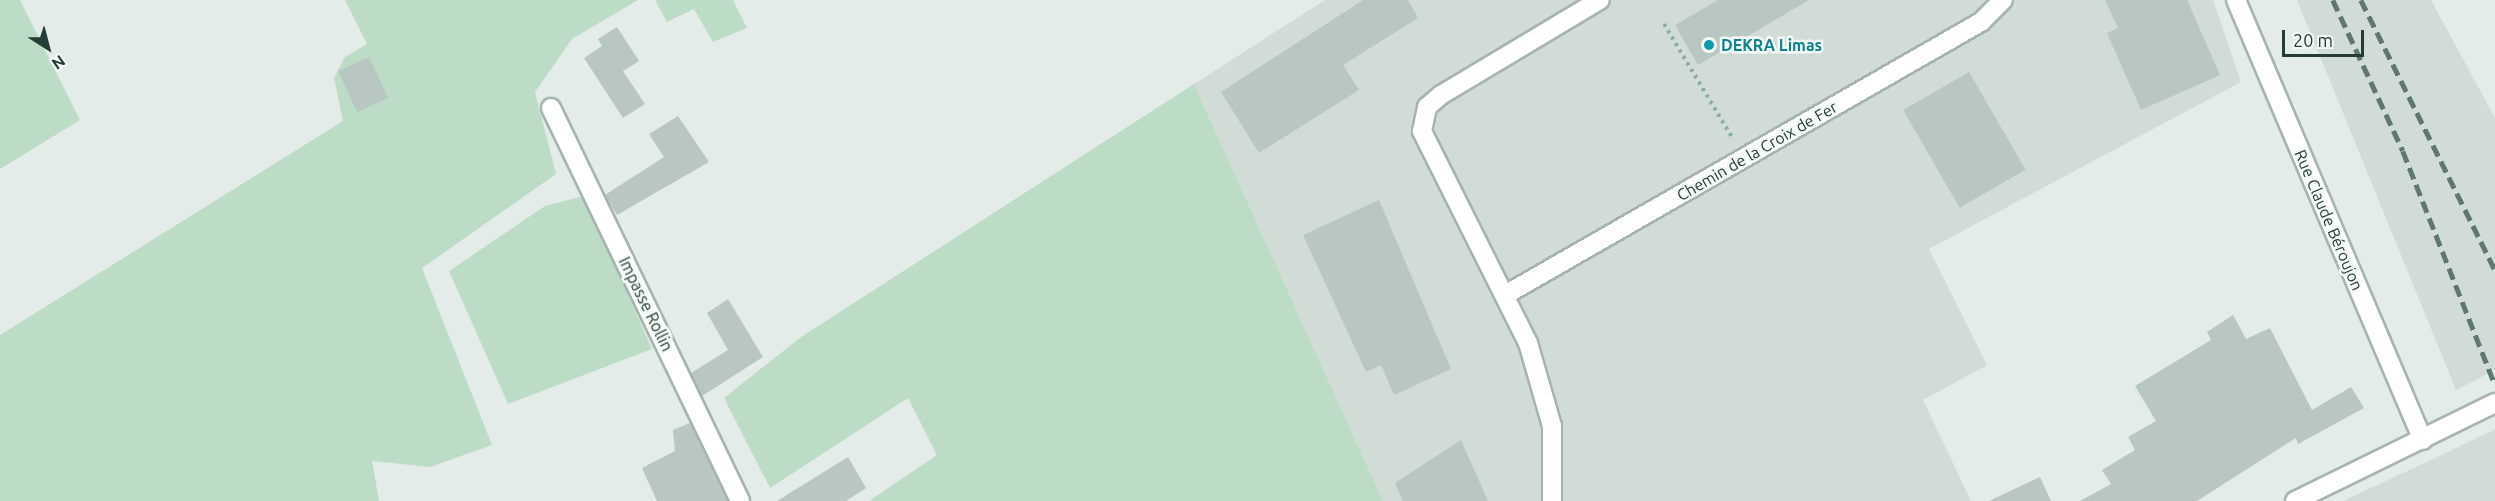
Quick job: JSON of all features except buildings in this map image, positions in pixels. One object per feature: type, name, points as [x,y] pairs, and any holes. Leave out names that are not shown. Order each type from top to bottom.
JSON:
[{"type":"street","points":[[1552,501],[1552,426],[1528,343],[1428,150],[1422,131],[1427,107],[1600,0]]},
{"type":"street","name":"Chemin de la Croix de Fer","points":[[1505,295],[1981,22],[2003,0]]},
{"type":"street","name":"Rue Claude Béroujon","points":[[2236,0],[2423,440]]},
{"type":"street","name":"Impasse Rollin","points":[[552,108],[740,501]]},
{"type":"street","points":[[2295,501],[2495,404]]},
{"type":"path","points":[[1664,24],[1745,158]]},
{"type":"shaded area","points":[[1325,0],[2213,0],[2241,82],[1929,249],[1987,365],[1923,400],[1971,501],[1383,501],[1194,84]]},
{"type":"shaded area","points":[[2297,0],[2431,0],[2495,118],[2495,370],[2456,390]]},
{"type":"shaded area","points":[[2495,429],[2495,501],[2343,501],[2450,451]]},
{"type":"green space","points":[[0,0],[20,0],[80,120],[0,169]]},
{"type":"green space","points":[[345,0],[638,0],[572,39],[535,92],[556,174],[422,268],[492,445],[430,467],[372,461],[379,501],[0,501],[0,335],[343,121],[334,78],[345,57],[367,44]]},
{"type":"green space","points":[[655,0],[733,0],[747,28],[713,42],[694,9],[667,22]]},
{"type":"green space","points":[[1194,84],[1383,501],[869,501],[937,455],[908,398],[770,488],[724,398],[801,337]]},
{"type":"green space","points":[[584,196],[652,349],[508,404],[449,271],[545,206]]},
{"type":"railway","points":[[2333,0],[2403,151],[2495,384]]},
{"type":"railway","points":[[2361,0],[2495,270]]},
{"type":"place","name":"DEKRA Limas","points":[[1709,45]]}]
